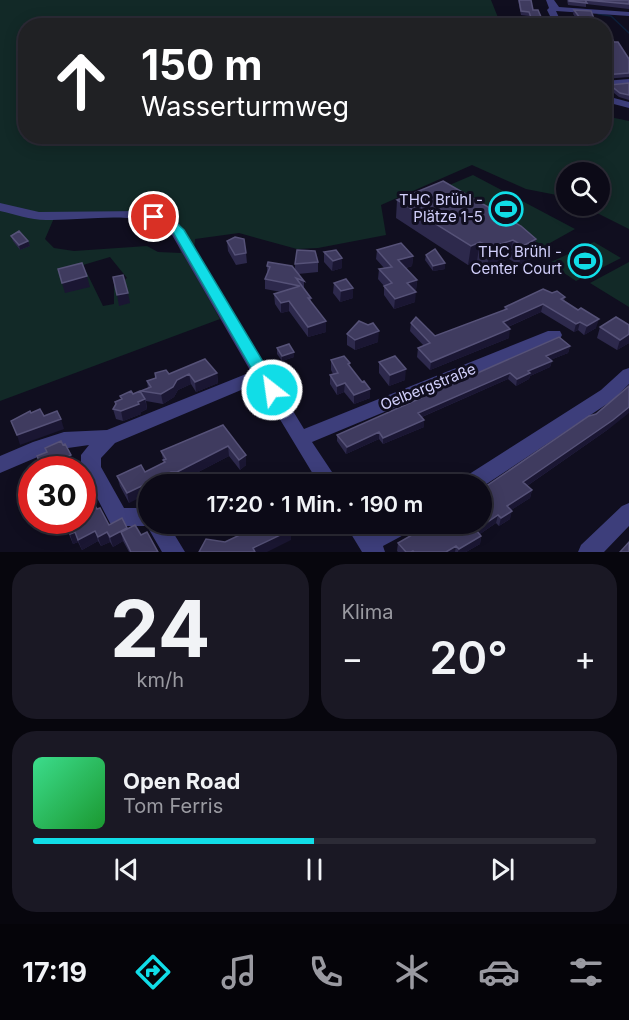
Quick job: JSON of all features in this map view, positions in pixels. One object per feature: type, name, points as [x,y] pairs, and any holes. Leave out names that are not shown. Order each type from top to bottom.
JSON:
[{"type":"street","points":[[555,18],[551,10],[552,4],[629,14]]},
{"type":"street","points":[[612,83],[629,82]]},
{"type":"street","points":[[612,101],[629,105]]},
{"type":"street","points":[[0,207],[43,216],[154,217],[173,225],[300,439],[323,474]]},
{"type":"street","name":"Oelbergstraße","points":[[300,439],[554,335]]},
{"type":"street","points":[[138,517],[118,518],[91,467],[91,455],[108,438],[262,374]]},
{"type":"street","points":[[485,474],[607,395],[629,374]]},
{"type":"street","points":[[0,465],[68,437],[108,438]]},
{"type":"street","points":[[589,552],[629,512]]},
{"type":"street","points":[[163,534],[174,552]]},
{"type":"street","points":[[363,534],[372,548],[390,534]]},
{"type":"green space","points":[[0,0],[491,0],[498,18],[18,18],[18,144],[612,144],[612,117],[629,121],[629,229],[603,216],[610,216],[610,162],[556,162],[556,195],[526,189],[472,165],[381,205],[386,235],[318,248],[297,249],[239,233],[195,239],[194,252],[186,258],[220,319],[0,401]],"holes":[[[143,217],[172,228],[181,253],[158,252],[147,246],[74,251],[54,248],[45,239],[54,218]],[[110,257],[127,278],[114,285],[114,304],[103,306],[83,265]]]},
{"type":"green space","name":"THC Brühl - Plätze 1-5","points":[[473,175],[575,229],[541,248],[440,189]]},
{"type":"green space","name":"THC Brühl - Center Court","points":[[594,242],[621,258],[576,281],[549,263]]},
{"type":"green space","points":[[629,262],[629,307],[590,283]]},
{"type":"building","points":[[519,0],[531,0],[533,10],[538,10],[542,18],[531,18],[529,12],[521,11]]},
{"type":"building","points":[[585,0],[587,3],[569,1]]},
{"type":"building","points":[[585,0],[629,0],[629,4]]},
{"type":"building","points":[[574,10],[591,11],[594,18],[580,18]]},
{"type":"building","points":[[612,38],[614,42],[618,42],[629,59],[629,73],[612,74]]},
{"type":"building","points":[[629,83],[629,95],[620,93],[612,85]]},
{"type":"building","points":[[443,181],[521,226],[536,239],[523,246],[513,240],[491,247],[480,242],[471,246],[397,200]]},
{"type":"building","points":[[19,231],[28,241],[19,245],[11,236]]},
{"type":"building","points":[[235,237],[244,239],[246,253],[235,255],[227,241]]},
{"type":"building","points":[[401,243],[413,256],[398,260],[417,280],[407,283],[416,292],[395,299],[384,286],[392,283],[379,269],[392,267],[377,250]]},
{"type":"building","points":[[435,249],[445,263],[433,266],[426,255]]},
{"type":"building","points":[[297,250],[315,251],[318,262],[295,264]]},
{"type":"building","points":[[336,250],[342,258],[333,261],[324,252]]},
{"type":"building","points":[[268,262],[292,266],[304,281],[296,278],[311,298],[308,298],[326,321],[308,327],[289,301],[281,303],[274,294],[300,286],[265,279],[270,267],[267,266]]},
{"type":"building","points":[[82,263],[87,276],[62,283],[58,269]]},
{"type":"building","points":[[123,275],[128,293],[117,295],[113,277]]},
{"type":"building","points":[[346,279],[353,288],[341,291],[334,283]]},
{"type":"building","points":[[543,289],[552,293],[557,291],[565,297],[561,299],[578,310],[581,308],[599,319],[587,326],[580,322],[576,324],[543,304],[503,322],[510,329],[431,362],[418,348],[430,343],[411,323],[416,317],[435,336],[507,309],[505,307]]},
{"type":"building","points":[[616,317],[629,325],[629,334],[620,340],[600,327]]},
{"type":"building","points":[[359,321],[368,325],[373,323],[379,331],[355,340],[347,334]]},
{"type":"building","points":[[559,337],[570,346],[546,356],[552,361],[528,371],[530,373],[517,379],[510,373],[418,413],[424,420],[383,438],[379,432],[347,447],[337,435]]},
{"type":"building","points":[[289,344],[294,352],[282,356],[277,348]]},
{"type":"building","points":[[344,356],[362,382],[364,381],[370,389],[354,395],[345,383],[337,386],[330,375],[338,373],[331,360]]},
{"type":"building","points":[[395,356],[406,369],[390,375],[379,362]]},
{"type":"building","points":[[205,359],[217,373],[195,382],[189,374],[177,380],[173,387],[161,394],[141,391],[151,387],[147,381],[156,378],[155,373],[166,370],[169,374]]},
{"type":"building","points":[[629,386],[629,407],[523,482],[532,490],[507,506],[512,511],[501,518],[498,515],[492,519],[492,482],[589,416],[596,414]]},
{"type":"building","points":[[131,391],[133,394],[140,391],[145,399],[121,411],[113,409],[115,402],[122,399],[120,396]]},
{"type":"building","points":[[40,409],[44,416],[57,411],[61,419],[17,435],[11,421],[30,411],[31,413]]},
{"type":"building","points":[[223,425],[246,455],[239,460],[228,446],[177,472],[138,474],[138,488],[127,493],[117,476],[141,465],[145,472],[165,462],[163,460],[166,459],[161,451]]},
{"type":"building","points":[[61,441],[71,455],[37,456],[47,452],[45,448]]},
{"type":"building","points":[[96,507],[100,508],[109,525],[122,518],[127,528],[110,537],[107,532],[98,537]]},
{"type":"building","points":[[135,525],[138,534],[148,534],[158,552],[131,552],[121,532]]},
{"type":"building","points":[[76,534],[89,534],[78,540]]},
{"type":"building","points":[[242,534],[283,534],[253,548],[255,552],[199,552],[206,539],[225,542]]},
{"type":"building","points":[[414,534],[479,534],[481,536],[459,549],[456,546],[446,552],[406,552],[398,543]]},
{"type":"building","points":[[629,542],[629,552],[620,552]]},
{"type":"waterway","points":[[598,14],[611,16],[629,33]]},
{"type":"place","name":"THC Brühl - Plätze 1-5","points":[[506,209]]},
{"type":"place","name":"THC Brühl - Center Court","points":[[585,261]]},
{"type":"route","points":[[154,217],[167,221],[178,230],[272,390]]}]
